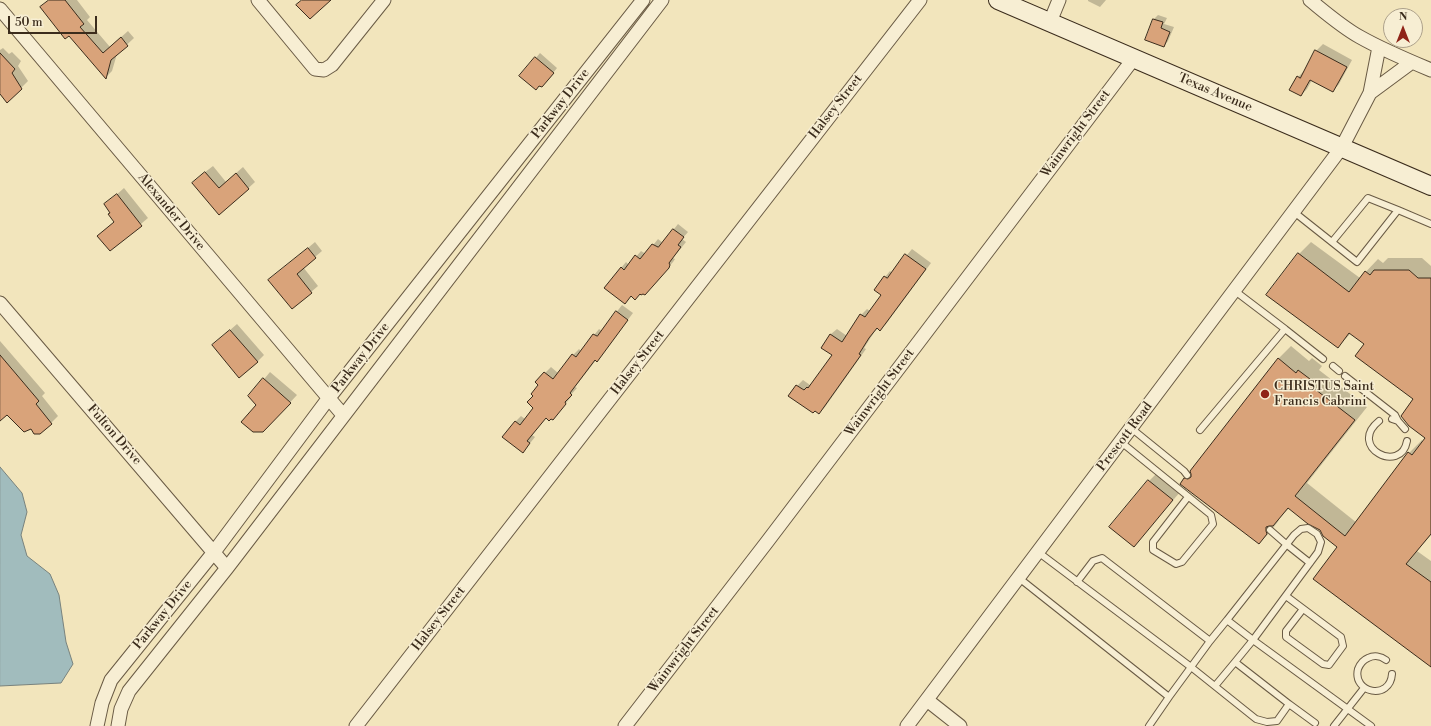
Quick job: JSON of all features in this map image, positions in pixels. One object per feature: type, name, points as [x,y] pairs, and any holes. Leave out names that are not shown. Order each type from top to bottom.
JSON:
[{"type":"street","points":[[258,0],[315,69],[324,70],[332,65],[384,0]]},
{"type":"street","name":"Parkway Drive","points":[[97,726],[102,703],[111,680],[214,552],[328,399],[643,0]]},
{"type":"street","name":"Parkway Drive","points":[[118,726],[121,709],[129,691],[227,568],[662,0]]},
{"type":"street","name":"Halsey Street","points":[[356,726],[920,0]]},
{"type":"street","name":"Texas Avenue","points":[[998,0],[1431,186]]},
{"type":"street","points":[[1050,22],[1059,0]]},
{"type":"street","points":[[1310,0],[1359,37],[1431,70]]},
{"type":"street","name":"Alexander Drive","points":[[0,9],[343,415]]},
{"type":"street","points":[[1370,93],[1379,47]]},
{"type":"street","name":"Wainwright Street","points":[[625,726],[767,542],[1134,58]]},
{"type":"street","points":[[1370,93],[1412,62]]},
{"type":"street","name":"Prescott Road","points":[[907,726],[1342,147],[1370,93]]},
{"type":"street","name":"Fulton Drive","points":[[0,303],[227,568]]},
{"type":"street","points":[[927,700],[960,726]]},
{"type":"lane","points":[[1332,242],[1368,198],[1431,224]]},
{"type":"lane","points":[[1294,212],[1357,262],[1398,210]]},
{"type":"lane","points":[[1235,291],[1322,359]]},
{"type":"lane","points":[[1200,430],[1284,329]]},
{"type":"lane","points":[[1333,366],[1395,415],[1395,420],[1405,429]]},
{"type":"lane","points":[[1379,421],[1374,425],[1369,436],[1372,448],[1376,453],[1381,456],[1393,456],[1399,454],[1404,449],[1407,440]]},
{"type":"lane","points":[[1131,428],[1187,473]]},
{"type":"lane","points":[[1121,442],[1211,515],[1213,524],[1182,562],[1176,564],[1153,550],[1152,542],[1188,497]]},
{"type":"lane","points":[[1149,726],[1210,641],[1286,544],[1301,529],[1308,528],[1317,534],[1321,542],[1318,552],[1253,640],[1215,686]]},
{"type":"lane","points":[[1271,531],[1310,563]]},
{"type":"lane","points":[[1038,552],[1191,667],[1256,719],[1266,722],[1277,721],[1289,704]]},
{"type":"lane","points":[[1077,582],[1093,562],[1102,558],[1210,641]]},
{"type":"lane","points":[[1019,578],[1169,697]]},
{"type":"lane","points":[[1286,596],[1341,637],[1343,646],[1329,665],[1323,664],[1286,637],[1286,631],[1303,609]]},
{"type":"lane","points":[[1227,620],[1371,726]]},
{"type":"lane","points":[[1386,660],[1378,656],[1373,656],[1362,662],[1359,666],[1358,678],[1364,688],[1370,690],[1381,690],[1390,683],[1392,674]]},
{"type":"lane","points":[[1236,662],[1315,723]]},
{"type":"lane","points":[[1334,726],[1364,688]]},
{"type":"water","points":[[0,467],[22,493],[27,512],[21,535],[27,556],[50,574],[59,595],[66,642],[73,664],[61,683],[0,686]]},
{"type":"building","points":[[49,0],[65,0],[84,24],[80,27],[103,53],[121,37],[128,46],[111,60],[106,79],[69,36],[65,39],[40,7]]},
{"type":"building","points":[[302,0],[331,0],[310,19],[296,5]]},
{"type":"building","points":[[1153,19],[1163,22],[1161,28],[1170,32],[1164,47],[1145,40]]},
{"type":"building","points":[[1315,50],[1347,67],[1333,92],[1310,80],[1301,96],[1289,90],[1297,76],[1300,78]]},
{"type":"building","points":[[0,53],[15,69],[12,73],[22,89],[7,103],[0,94]]},
{"type":"building","points":[[535,57],[554,73],[542,87],[539,86],[536,90],[519,76]]},
{"type":"building","points":[[205,172],[219,188],[236,173],[249,189],[219,215],[192,183]]},
{"type":"building","points":[[117,194],[142,226],[110,251],[97,236],[114,222],[108,214],[110,213],[104,204]]},
{"type":"building","points":[[673,229],[684,237],[678,245],[681,247],[669,263],[669,268],[645,295],[640,294],[635,300],[631,296],[625,304],[604,288],[621,267],[624,270],[635,255],[640,259],[652,244],[658,247]]},
{"type":"building","points":[[308,248],[316,258],[297,274],[312,293],[292,309],[268,280]]},
{"type":"building","points":[[1298,253],[1349,292],[1365,271],[1370,275],[1374,270],[1409,270],[1418,278],[1431,278],[1431,534],[1406,564],[1431,582],[1431,667],[1313,579],[1337,547],[1323,536],[1320,530],[1308,524],[1288,508],[1273,526],[1266,527],[1267,534],[1259,544],[1180,484],[1184,478],[1188,479],[1191,477],[1190,471],[1278,358],[1296,373],[1298,370],[1310,379],[1307,383],[1355,420],[1295,496],[1345,536],[1408,452],[1412,455],[1425,438],[1409,426],[1401,416],[1413,399],[1355,356],[1364,344],[1349,333],[1338,348],[1266,295]]},
{"type":"building","points":[[905,254],[926,269],[880,331],[877,328],[869,338],[859,354],[861,355],[819,414],[815,411],[813,413],[788,396],[796,385],[804,390],[807,387],[808,388],[832,355],[821,348],[830,334],[842,342],[860,314],[865,317],[881,295],[874,290],[884,276],[887,278]]},
{"type":"building","points":[[616,311],[628,320],[597,362],[595,360],[570,393],[572,395],[565,402],[566,404],[553,420],[551,419],[549,421],[546,418],[527,441],[530,443],[523,453],[502,437],[515,421],[520,425],[533,408],[527,402],[533,396],[531,394],[538,385],[535,382],[544,372],[553,379],[572,354],[576,357],[593,334],[597,336]]},
{"type":"building","points":[[230,330],[258,362],[239,378],[212,345]]},
{"type":"building","points":[[0,355],[39,401],[36,404],[52,424],[40,434],[34,434],[31,429],[24,432],[7,415],[0,421]]},
{"type":"building","points":[[263,378],[291,403],[263,432],[253,432],[241,422],[256,405],[248,396]]},
{"type":"building","points":[[1148,480],[1173,500],[1134,547],[1109,527]]},
{"type":"place","name":"CHRISTUS Saint Francis Cabrini","points":[[1265,394]]}]
